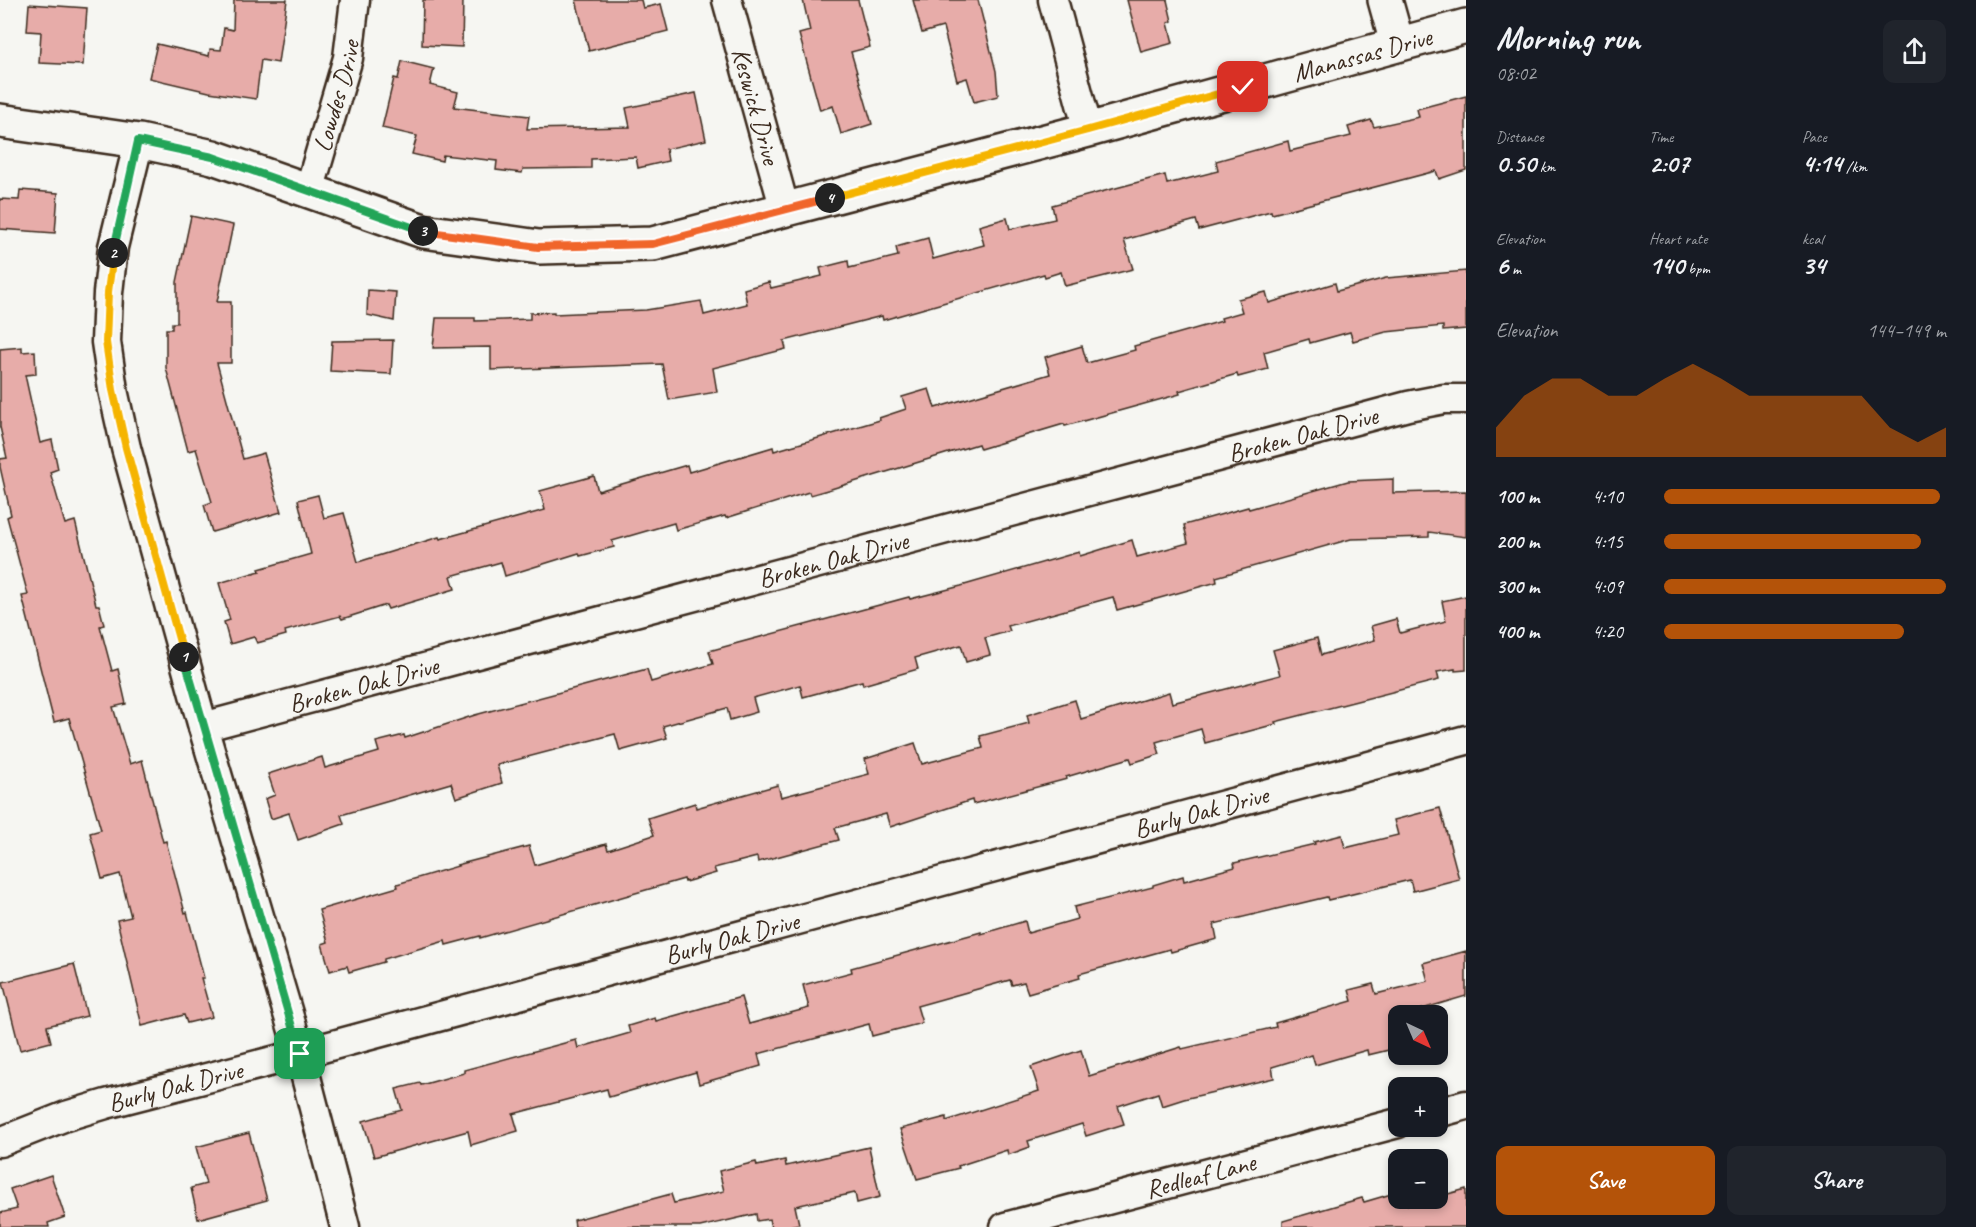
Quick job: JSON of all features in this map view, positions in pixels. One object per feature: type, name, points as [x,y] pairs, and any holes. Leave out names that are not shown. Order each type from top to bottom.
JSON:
[{"type":"street","name":"Lowdes Drive","points":[[309,191],[348,58],[355,0]]},
{"type":"street","name":"Keswick Drive","points":[[727,0],[785,210]]},
{"type":"street","points":[[1053,0],[1088,130]]},
{"type":"street","points":[[1385,0],[1397,43]]},
{"type":"street","name":"Manassas Drive","points":[[0,121],[138,141],[213,157],[423,231],[538,247],[653,244],[1088,130],[1397,43],[1466,26]]},
{"type":"street","points":[[138,141],[113,247],[108,292],[106,342],[113,390],[126,448],[204,727],[300,1054],[345,1227]]},
{"type":"street","name":"Broken Oak Drive","points":[[204,727],[1397,409],[1444,399],[1466,399]]},
{"type":"street","name":"Burly Oak Drive","points":[[0,1142],[66,1116],[106,1104],[300,1054],[1466,740]]},
{"type":"street","points":[[1448,1110],[1466,1105]]},
{"type":"street","name":"Redleaf Lane","points":[[1005,1227],[1388,1126]]},
{"type":"building","points":[[234,0],[287,0],[278,63],[261,60],[256,99],[209,92],[149,78],[157,44],[209,56],[210,49],[221,50],[224,28],[233,30]]},
{"type":"building","points":[[423,0],[463,0],[462,47],[422,45]]},
{"type":"building","points":[[576,0],[641,0],[643,8],[661,4],[668,31],[589,51]]},
{"type":"building","points":[[803,0],[858,0],[870,47],[851,52],[872,124],[841,134],[833,106],[820,110],[799,34],[810,31]]},
{"type":"building","points":[[913,0],[978,0],[996,71],[998,96],[974,102],[967,78],[957,81],[943,27],[922,33]]},
{"type":"building","points":[[1127,0],[1167,0],[1172,21],[1168,23],[1173,43],[1141,52]]},
{"type":"building","points":[[29,4],[87,8],[83,65],[39,63],[41,32],[27,31]]},
{"type":"building","points":[[402,61],[434,69],[430,85],[458,92],[454,107],[529,116],[527,129],[630,127],[626,108],[696,93],[706,140],[666,149],[668,161],[638,168],[636,157],[591,159],[591,168],[523,169],[522,173],[496,170],[497,161],[443,155],[442,161],[412,154],[417,136],[382,128],[394,78],[398,79]]},
{"type":"building","points":[[1466,96],[1466,170],[1439,179],[1436,171],[1272,214],[1271,211],[1199,230],[1196,220],[1124,240],[1133,269],[1065,286],[1061,272],[1045,277],[1044,274],[883,320],[882,316],[784,341],[786,349],[713,368],[717,392],[669,400],[662,364],[491,370],[491,347],[433,348],[436,318],[475,318],[475,321],[530,319],[530,313],[646,310],[701,301],[704,315],[747,304],[744,289],[769,282],[771,288],[822,276],[820,268],[848,261],[849,268],[898,256],[896,247],[928,238],[933,259],[984,245],[979,226],[1007,218],[1010,229],[1055,219],[1052,205],[1165,175],[1167,184],[1218,171],[1216,161],[1288,141],[1290,151],[1351,136],[1348,127],[1371,120],[1374,127],[1419,117],[1417,109]]},
{"type":"building","points":[[20,190],[58,193],[55,233],[0,229],[0,199],[19,200]]},
{"type":"building","points":[[191,216],[233,225],[217,302],[231,302],[231,363],[217,363],[243,459],[264,453],[281,512],[212,532],[204,505],[212,502],[196,449],[188,451],[166,368],[166,329],[172,329],[172,323],[177,323],[177,282]]},
{"type":"building","points":[[1466,271],[1466,329],[1443,331],[1443,326],[1386,332],[1353,341],[1350,332],[1310,343],[1309,339],[1264,352],[1268,369],[1238,377],[1237,374],[1179,391],[1180,394],[1065,426],[1064,424],[980,449],[978,444],[726,518],[725,516],[676,530],[674,523],[612,541],[614,547],[580,556],[579,553],[505,576],[501,562],[451,576],[455,589],[388,609],[386,605],[342,619],[340,616],[285,631],[286,635],[257,643],[254,637],[230,644],[224,622],[230,620],[219,583],[311,554],[298,500],[318,495],[324,518],[344,513],[358,562],[439,537],[440,539],[545,510],[540,491],[594,476],[598,491],[687,465],[689,472],[773,447],[774,451],[880,420],[879,418],[906,409],[902,397],[929,389],[935,408],[1050,374],[1045,357],[1082,346],[1087,363],[1135,350],[1134,346],[1222,321],[1221,318],[1242,312],[1238,299],[1266,292],[1269,303],[1335,283],[1337,291],[1386,278]]},
{"type":"building","points":[[368,290],[396,292],[394,321],[367,315]]},
{"type":"building","points":[[393,340],[391,374],[330,371],[332,341]]},
{"type":"building","points":[[22,347],[22,352],[35,351],[36,374],[25,375],[40,443],[52,440],[58,469],[50,472],[65,524],[75,521],[96,605],[99,605],[104,625],[100,626],[112,671],[118,669],[126,704],[113,707],[130,764],[142,760],[163,842],[166,841],[185,913],[187,912],[212,1017],[187,1023],[184,1015],[142,1026],[117,920],[131,917],[120,874],[102,879],[90,833],[101,830],[69,718],[54,722],[22,596],[28,595],[7,517],[11,515],[0,467],[0,459],[7,458],[0,427],[0,349]]},
{"type":"building","points":[[1393,479],[1393,493],[1466,491],[1466,537],[1429,532],[1429,537],[1351,539],[1216,577],[1217,582],[1117,610],[1113,597],[1008,626],[1010,631],[985,638],[990,655],[966,662],[961,645],[915,658],[918,669],[863,685],[862,681],[803,697],[800,685],[753,698],[757,712],[730,720],[727,708],[663,726],[667,738],[620,751],[615,734],[497,765],[502,783],[456,798],[451,783],[341,815],[344,824],[298,840],[289,813],[271,819],[265,799],[275,795],[268,774],[322,757],[325,768],[379,752],[376,742],[404,735],[405,738],[475,715],[647,669],[651,682],[713,664],[709,651],[738,643],[909,597],[910,599],[961,586],[1079,552],[1080,556],[1132,540],[1137,557],[1188,543],[1184,525],[1348,481]]},
{"type":"building","points":[[1466,596],[1466,670],[1437,672],[1439,680],[1275,722],[1276,724],[1205,743],[1201,729],[1156,742],[1160,754],[1132,763],[1130,758],[1066,777],[1067,779],[973,804],[972,800],[890,827],[886,814],[835,828],[839,840],[758,862],[757,857],[714,868],[716,873],[685,882],[684,879],[480,938],[480,936],[446,945],[445,941],[349,972],[347,966],[330,971],[322,944],[328,942],[319,910],[398,887],[397,884],[529,846],[535,865],[606,844],[608,850],[654,835],[648,818],[695,803],[696,808],[778,785],[781,797],[869,774],[865,759],[915,743],[922,764],[983,748],[980,736],[1029,723],[1027,715],[1075,700],[1081,719],[1169,692],[1172,703],[1280,675],[1273,650],[1317,638],[1321,655],[1375,640],[1371,626],[1396,619],[1400,633],[1446,621],[1442,601]]},
{"type":"building","points":[[1440,808],[1459,879],[1413,891],[1410,880],[1214,924],[1217,939],[1171,952],[1170,949],[1079,974],[1080,978],[1028,993],[1024,982],[1012,985],[1010,980],[917,1006],[922,1023],[872,1036],[869,1024],[758,1054],[761,1066],[699,1084],[696,1072],[609,1097],[607,1089],[513,1114],[518,1131],[471,1145],[468,1131],[374,1157],[363,1121],[402,1110],[396,1089],[420,1083],[421,1085],[464,1073],[464,1070],[576,1040],[578,1048],[630,1033],[628,1026],[655,1018],[656,1021],[741,997],[749,1024],[809,1008],[803,985],[852,972],[851,968],[1025,921],[1028,933],[1077,919],[1074,907],[1153,887],[1153,885],[1183,876],[1184,881],[1235,867],[1234,863],[1315,844],[1314,842],[1342,835],[1345,848],[1398,835],[1394,820]]},
{"type":"building","points":[[1466,951],[1466,996],[1436,1005],[1388,1005],[1388,1050],[1368,1055],[1367,1050],[1315,1065],[1312,1055],[1272,1067],[1274,1078],[1162,1106],[1158,1093],[1118,1106],[1124,1124],[1086,1136],[1082,1124],[1028,1141],[1030,1147],[1008,1155],[1007,1150],[958,1166],[959,1168],[917,1179],[900,1129],[946,1117],[946,1121],[1039,1091],[1031,1067],[1081,1050],[1089,1076],[1181,1047],[1182,1049],[1276,1027],[1275,1023],[1352,1001],[1349,990],[1373,984],[1376,994],[1428,981],[1423,963]]},
{"type":"building","points":[[74,964],[87,1016],[47,1026],[51,1042],[20,1050],[3,982]]},
{"type":"building","points":[[249,1133],[267,1200],[198,1219],[191,1188],[206,1184],[196,1147]]},
{"type":"building","points":[[869,1147],[880,1197],[857,1203],[855,1193],[795,1206],[799,1224],[771,1227],[769,1219],[757,1221],[756,1214],[700,1227],[575,1227],[574,1220],[671,1194],[674,1203],[724,1191],[719,1171],[756,1162],[757,1166],[785,1160],[786,1166]]},
{"type":"building","points":[[51,1175],[65,1217],[48,1223],[49,1227],[0,1227],[0,1213],[17,1209],[10,1189]]},
{"type":"building","points":[[1466,1189],[1466,1227],[1283,1227],[1283,1221],[1362,1198],[1364,1202],[1388,1195],[1388,1209],[1448,1209],[1448,1194]]},
{"type":"route","points":[[300,1054],[204,727],[126,448],[113,390],[106,342],[108,292],[113,247],[138,141],[213,157],[423,231],[538,247],[653,244],[1243,87]]}]
